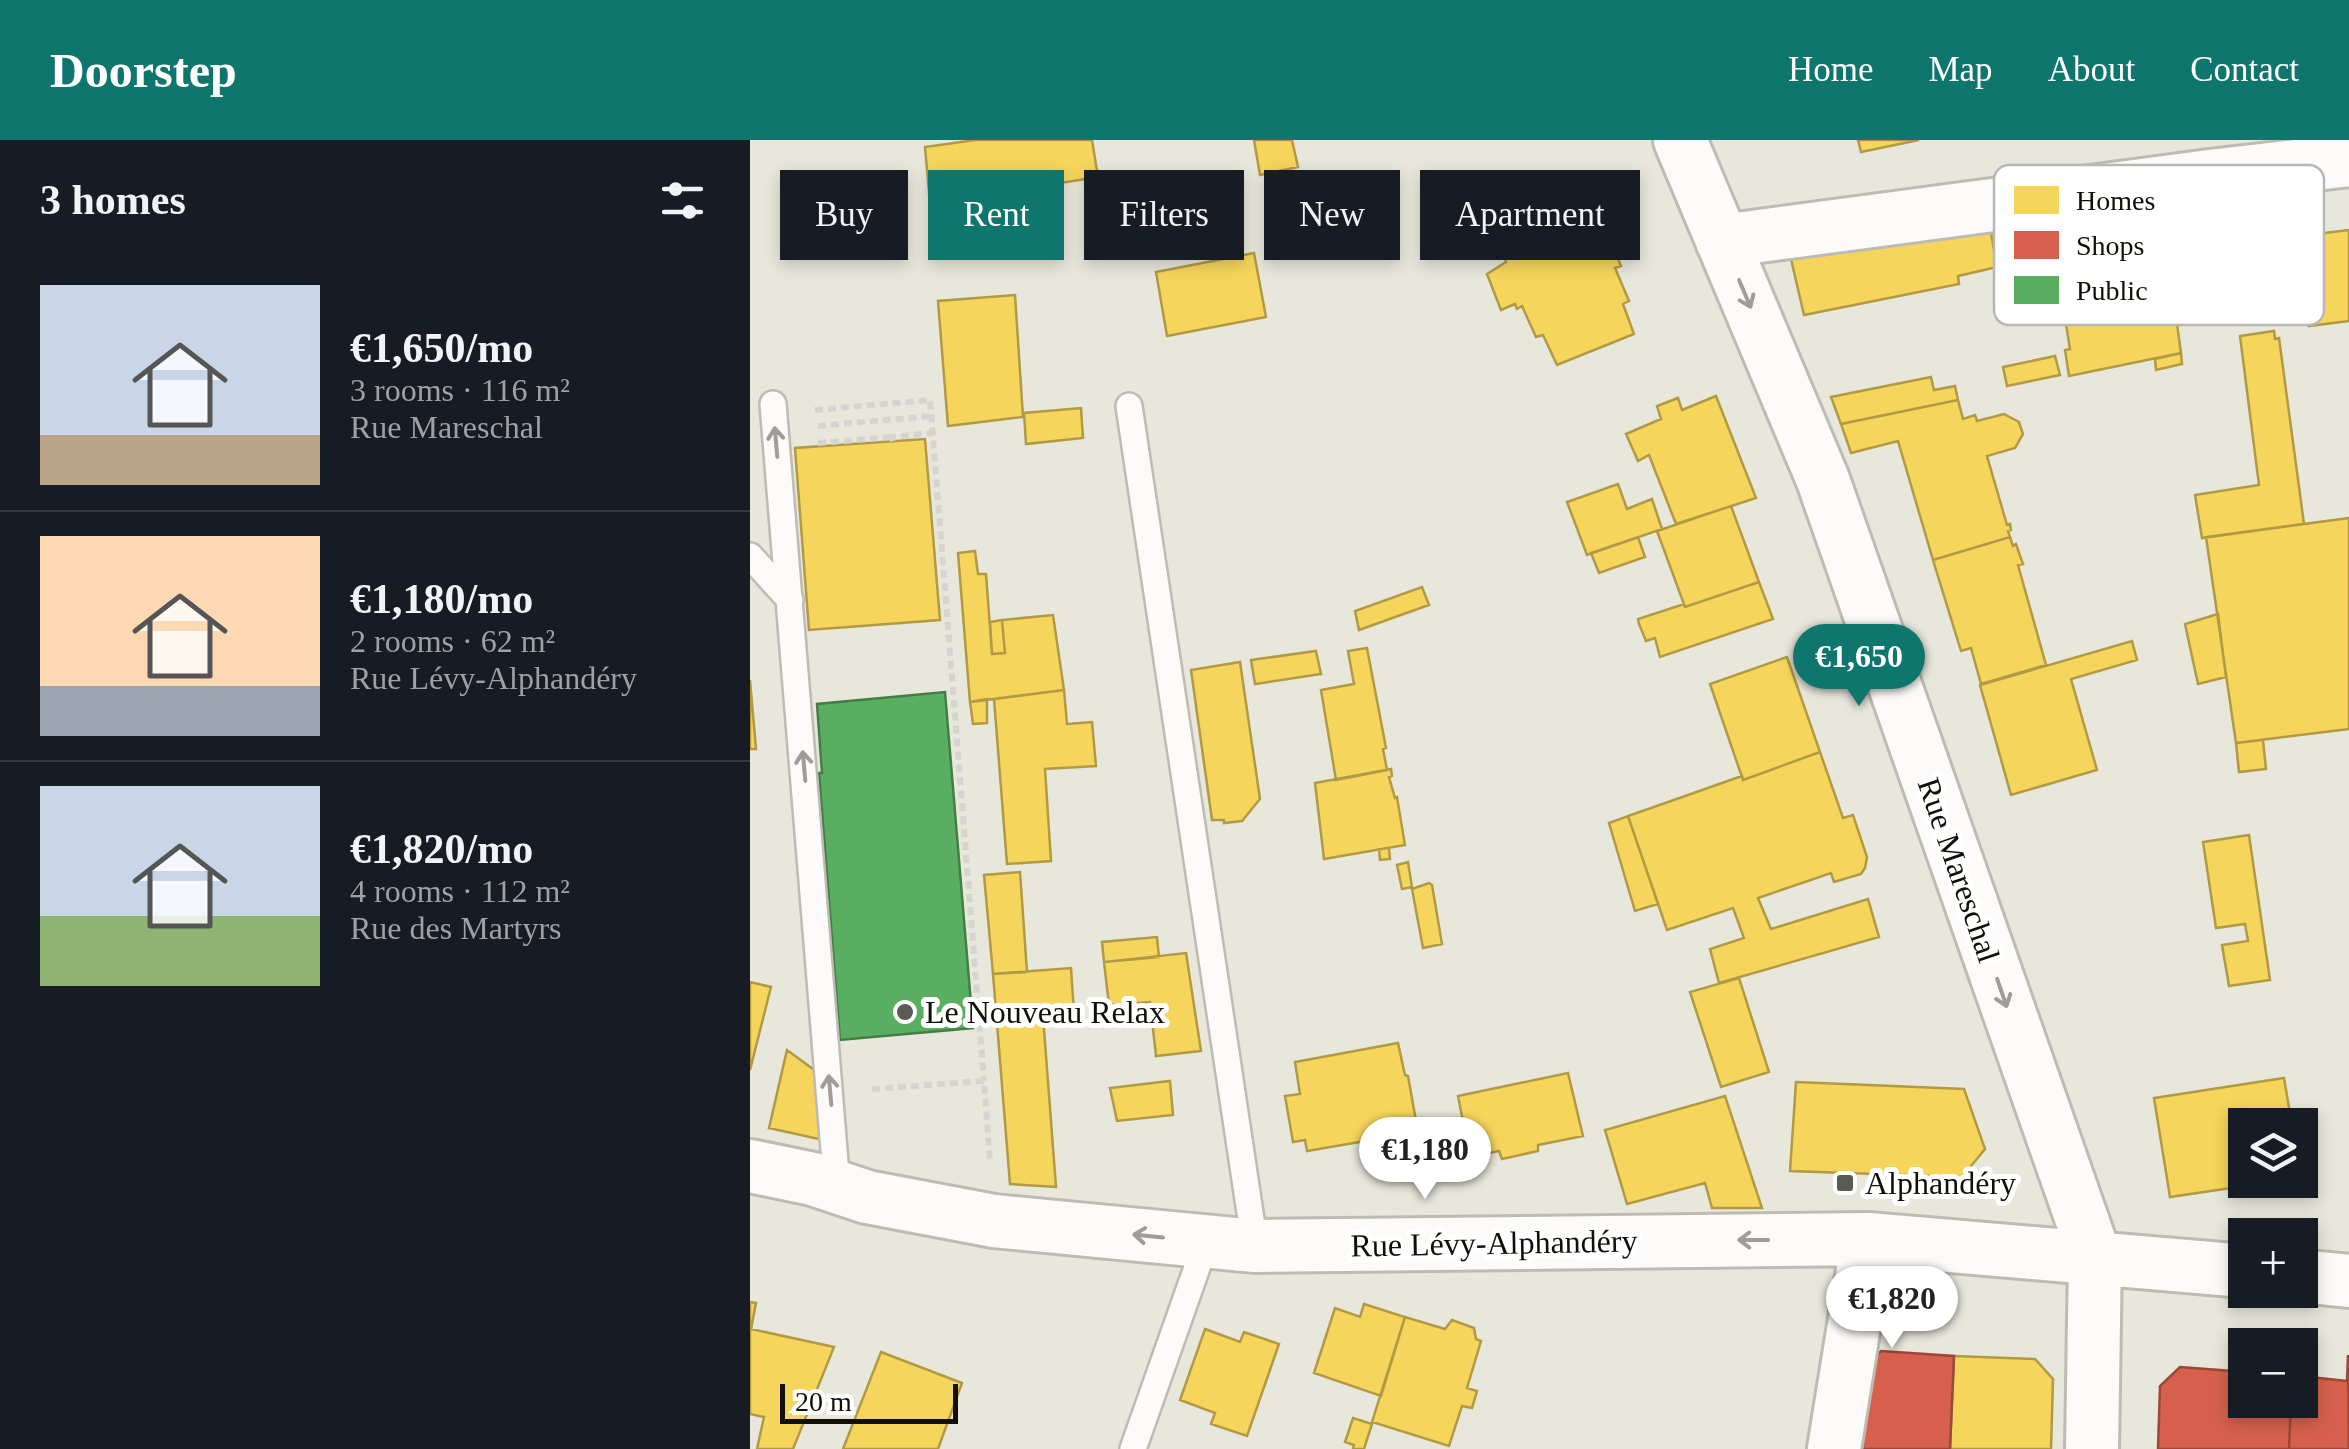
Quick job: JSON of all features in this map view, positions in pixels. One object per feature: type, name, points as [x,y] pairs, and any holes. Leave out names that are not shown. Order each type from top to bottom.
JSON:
[{"type":"street","name":"Rue Mareschal","points":[[1680,140],[1823,480],[2094,1257],[2092,1449]]},
{"type":"street","points":[[2305,165],[2349,160]]},
{"type":"street","points":[[1722,241],[1994,204]]},
{"type":"street","name":"Rue Lévy-Alphandéry","points":[[750,1166],[994,1222],[1230,1244],[1868,1239],[2228,1269]]},
{"type":"street","points":[[1834,1449],[1868,1239]]},
{"type":"street","points":[[2318,1278],[2349,1281]]},
{"type":"lane","points":[[773,404],[838,1187]]},
{"type":"lane","points":[[1129,406],[1230,1244],[1133,1449]]},
{"type":"lane","points":[[750,556],[790,600]]},
{"type":"path","points":[[804,410],[930,400],[994,1222]]},
{"type":"path","points":[[812,427],[931,416]]},
{"type":"path","points":[[813,444],[933,433]]},
{"type":"path","points":[[863,1090],[984,1081]]},
{"type":"building: Homes","points":[[975,140],[1092,140],[1097,170],[1084,170],[1084,179],[1064,182],[1064,170],[928,170],[928,181],[925,147]]},
{"type":"building: Homes","points":[[1254,140],[1292,140],[1298,167],[1264,170],[1260,175]]},
{"type":"building: Homes","points":[[1858,140],[1919,140],[1861,152]]},
{"type":"building: Homes","points":[[1990,227],[1994,268],[1958,276],[1959,284],[1804,315],[1791,259],[1893,239]]},
{"type":"building: Homes","points":[[2349,230],[2349,321],[2324,324],[2324,233]]},
{"type":"building: Homes","points":[[1254,253],[1266,317],[1167,336],[1156,272],[1218,260],[1244,260],[1244,255]]},
{"type":"building: Homes","points":[[1618,260],[1621,266],[1615,268],[1629,301],[1623,304],[1634,334],[1557,365],[1543,335],[1536,337],[1522,306],[1517,309],[1515,304],[1501,310],[1487,274],[1506,262]]},
{"type":"building: Homes","points":[[1015,295],[1023,417],[948,426],[938,301]]},
{"type":"building: Homes","points":[[2066,325],[2177,325],[2181,353],[2069,376],[2065,350],[2070,349]]},
{"type":"building: Homes","points":[[2274,331],[2275,339],[2279,338],[2304,524],[2202,538],[2195,495],[2259,485],[2240,336]]},
{"type":"building: Homes","points":[[2181,353],[2182,364],[2156,370],[2155,359]]},
{"type":"building: Homes","points":[[2055,356],[2060,375],[2007,386],[2003,367]]},
{"type":"building: Homes","points":[[1931,377],[1934,390],[1955,386],[1958,400],[1841,424],[1831,397]]},
{"type":"building: Homes","points":[[1716,396],[1756,498],[1676,524],[1649,455],[1638,461],[1626,434],[1661,419],[1657,406],[1678,398],[1682,410]]},
{"type":"building: Homes","points":[[1958,400],[1963,419],[1975,415],[1977,421],[2004,414],[2019,422],[2023,434],[2015,448],[1987,456],[2007,525],[2010,524],[2010,537],[1933,560],[1898,441],[1851,453],[1841,424]]},
{"type":"building: Homes","points":[[1081,408],[1083,438],[1026,444],[1024,413]]},
{"type":"building: Homes","points":[[925,439],[940,620],[809,630],[795,448]]},
{"type":"building: Homes","points":[[1618,484],[1627,509],[1652,499],[1662,529],[1587,555],[1567,502]]},
{"type":"building: Homes","points":[[1731,506],[1759,582],[1685,607],[1657,531]]},
{"type":"building: Homes","points":[[2349,518],[2349,729],[2236,743],[2206,537]]},
{"type":"building: Homes","points":[[1638,537],[1645,557],[1599,573],[1591,553]]},
{"type":"building: Homes","points":[[2010,537],[2023,564],[2018,565],[2046,665],[1981,684],[1971,648],[1961,651],[1933,560]]},
{"type":"building: Homes","points":[[975,551],[978,574],[986,574],[992,654],[1005,653],[1002,620],[1053,615],[1064,690],[970,702],[958,553]]},
{"type":"building: Homes","points":[[1759,582],[1773,619],[1660,657],[1655,638],[1646,641],[1638,619]]},
{"type":"building: Homes","points":[[1422,587],[1429,605],[1359,630],[1355,611]]},
{"type":"building: Homes","points":[[2218,614],[2226,677],[2198,684],[2185,624]]},
{"type":"building: Homes","points":[[1002,620],[1005,653],[992,654],[990,622]]},
{"type":"building: Homes","points":[[2132,641],[2137,660],[2071,679],[2097,770],[2011,795],[1980,685]]},
{"type":"building: Homes","points":[[1367,648],[1387,770],[1336,780],[1321,690],[1354,684],[1348,651]]},
{"type":"building: Homes","points":[[1316,651],[1321,674],[1255,684],[1251,660]]},
{"type":"building: Homes","points":[[1787,657],[1820,752],[1743,780],[1710,684]]},
{"type":"building: Homes","points":[[1240,662],[1260,799],[1242,821],[1224,823],[1212,820],[1191,670]]},
{"type":"building: Homes","points":[[750,680],[756,749],[750,749]]},
{"type":"building: Homes","points":[[1064,690],[1067,724],[1092,722],[1096,766],[1045,769],[1051,861],[1007,864],[994,699]]},
{"type":"building: Homes","points":[[987,699],[987,723],[973,724],[970,702]]},
{"type":"building: Homes","points":[[2263,740],[2266,769],[2239,772],[2236,743]]},
{"type":"building: Homes","points":[[1820,752],[1843,818],[1853,815],[1867,857],[1865,868],[1861,874],[1834,882],[1831,873],[1758,898],[1771,929],[1868,899],[1879,937],[1719,983],[1710,949],[1744,938],[1733,908],[1667,930],[1628,816]]},
{"type":"building: Homes","points":[[1391,769],[1389,777],[1397,797],[1405,845],[1324,859],[1315,783]]},
{"type":"building: Homes","points":[[1628,816],[1658,904],[1635,911],[1609,823]]},
{"type":"building: Homes","points":[[2249,835],[2270,980],[2229,986],[2222,945],[2248,941],[2245,924],[2216,928],[2203,842]]},
{"type":"building: Homes","points":[[1389,848],[1390,859],[1380,860],[1379,849]]},
{"type":"building: Homes","points":[[1408,862],[1412,887],[1402,889],[1397,865]]},
{"type":"building: Homes","points":[[1020,872],[1027,972],[993,974],[984,875]]},
{"type":"building: Homes","points":[[1429,883],[1442,944],[1423,948],[1412,889]]},
{"type":"building: Homes","points":[[1157,937],[1159,957],[1104,962],[1102,942]]},
{"type":"building: Homes","points":[[1186,953],[1201,1051],[1156,1056],[1150,1002],[1109,1005],[1104,962]]},
{"type":"building: Homes","points":[[1071,968],[1074,1013],[1043,1016],[1056,1187],[1010,1184],[993,974]]},
{"type":"building: Homes","points":[[1739,978],[1769,1072],[1721,1087],[1690,992]]},
{"type":"building: Homes","points":[[750,982],[771,987],[750,1070]]},
{"type":"building: Homes","points":[[1398,1043],[1418,1132],[1307,1151],[1305,1140],[1293,1142],[1285,1096],[1300,1094],[1295,1062]]},
{"type":"building: Homes","points":[[787,1050],[817,1072],[823,1140],[769,1128]]},
{"type":"building: Homes","points":[[1568,1073],[1583,1136],[1538,1145],[1538,1151],[1502,1159],[1499,1151],[1470,1157],[1458,1096]]},
{"type":"building: Homes","points":[[2284,1078],[2289,1108],[2228,1108],[2228,1188],[2170,1197],[2154,1098]]},
{"type":"building: Homes","points":[[1170,1081],[1173,1115],[1117,1121],[1110,1088]]},
{"type":"building: Homes","points":[[1796,1082],[1964,1089],[1985,1149],[1962,1177],[1790,1171]]},
{"type":"building: Homes","points":[[1725,1096],[1762,1208],[1712,1208],[1705,1183],[1627,1204],[1605,1130]]},
{"type":"building: Homes","points":[[750,1302],[756,1303],[751,1329],[834,1347],[793,1449],[757,1449],[764,1417],[750,1414]]},
{"type":"building: Homes","points":[[1364,1304],[1405,1317],[1381,1396],[1314,1373],[1335,1308],[1360,1317]]},
{"type":"building: Homes","points":[[1405,1317],[1445,1329],[1452,1320],[1474,1328],[1476,1339],[1481,1341],[1467,1388],[1477,1391],[1472,1408],[1462,1406],[1449,1446],[1372,1422]]},
{"type":"building: Homes","points":[[1205,1329],[1240,1342],[1244,1332],[1279,1344],[1247,1436],[1211,1424],[1215,1413],[1180,1400]]},
{"type":"building: Homes","points":[[881,1352],[962,1383],[938,1449],[843,1449]]},
{"type":"building: Homes","points":[[1954,1356],[2035,1359],[2053,1379],[2051,1449],[1950,1449]]},
{"type":"building: Homes","points":[[1353,1418],[1372,1424],[1364,1449],[1353,1449],[1354,1445],[1345,1442]]},
{"type":"building: Shops","points":[[1881,1351],[1954,1356],[1950,1449],[1848,1449],[1862,1370]]},
{"type":"building: Shops","points":[[2348,1355],[2349,1449],[2289,1449],[2290,1418],[2318,1418],[2318,1378],[2347,1381]]},
{"type":"building: Shops","points":[[2180,1367],[2228,1371],[2228,1418],[2290,1418],[2289,1449],[2158,1449],[2160,1386]]},
{"type":"building: Public","points":[[945,692],[973,1028],[840,1040],[817,704]]},
{"type":"place","name":"Le Nouveau Relax","points":[[905,1012]]},
{"type":"place","name":"Alphandéry","points":[[1845,1183]]}]
